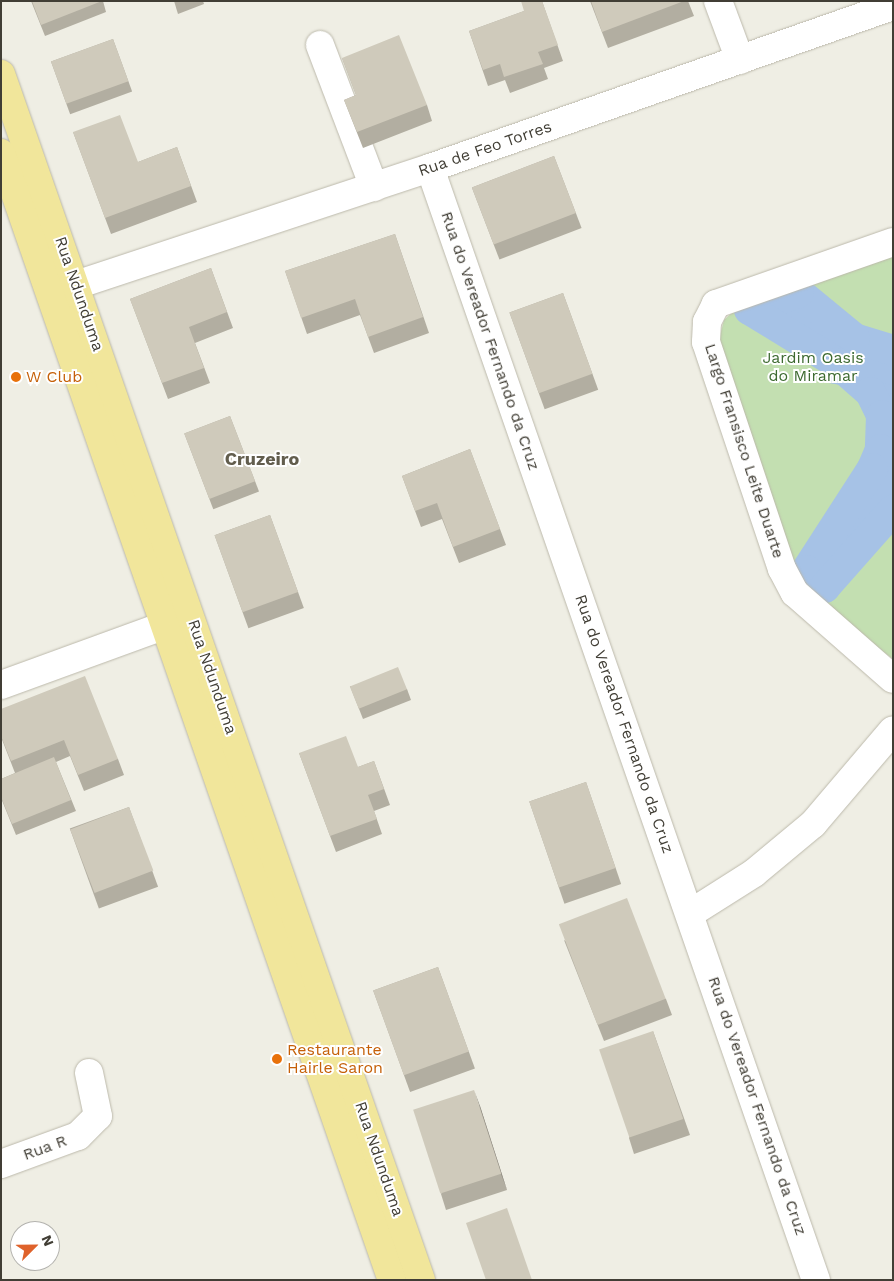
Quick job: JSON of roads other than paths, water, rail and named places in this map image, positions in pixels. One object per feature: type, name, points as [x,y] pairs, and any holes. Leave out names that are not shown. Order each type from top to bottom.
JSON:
[{"type":"main road","name":"Rua Ndunduma","points":[[1,74],[421,1280]]},
{"type":"main road","name":"Rua Ndunduma","points":[[1,153],[163,626],[392,1280]]},
{"type":"street","points":[[718,1],[740,60]]},
{"type":"street","name":"Rua de Feo Torres","points":[[76,285],[430,168],[893,6]]},
{"type":"street","points":[[320,45],[374,187]]},
{"type":"street","name":"Rua do Vereador Fernando da Cruz","points":[[430,168],[691,914],[816,1280]]},
{"type":"street","name":"Largo Fransisco Leite Duarte","points":[[893,242],[716,304],[707,322],[706,342],[782,569],[795,593],[893,679]]},
{"type":"street","points":[[1,686],[163,626]]},
{"type":"street","points":[[691,914],[754,874],[813,824],[893,730]]},
{"type":"street","name":"Rua R","points":[[1,1164],[78,1136],[98,1116],[88,1073]]},
{"type":"water","points":[[798,292],[854,338],[893,350],[893,509],[824,587],[806,570],[872,468],[880,449],[881,415],[870,392],[837,363],[749,309]]},
{"type":"waterway","points":[[893,350],[854,338],[798,292],[749,309],[837,363],[870,392],[881,415],[880,449],[872,468],[806,570],[824,587],[893,509]]},
{"type":"waterway","points":[[829,378],[893,389]]},
{"type":"waterway","points":[[887,525],[893,512]]},
{"type":"place","name":"W Club","points":[[16,377]]},
{"type":"place","name":"Restaurante Hairle Saron","points":[[277,1059]]},
{"type":"district","name":"Cruzeiro","points":[[262,459]]},
{"type":"park label","name":"Jardim Oasis do Miramar","points":[[813,367]]}]
